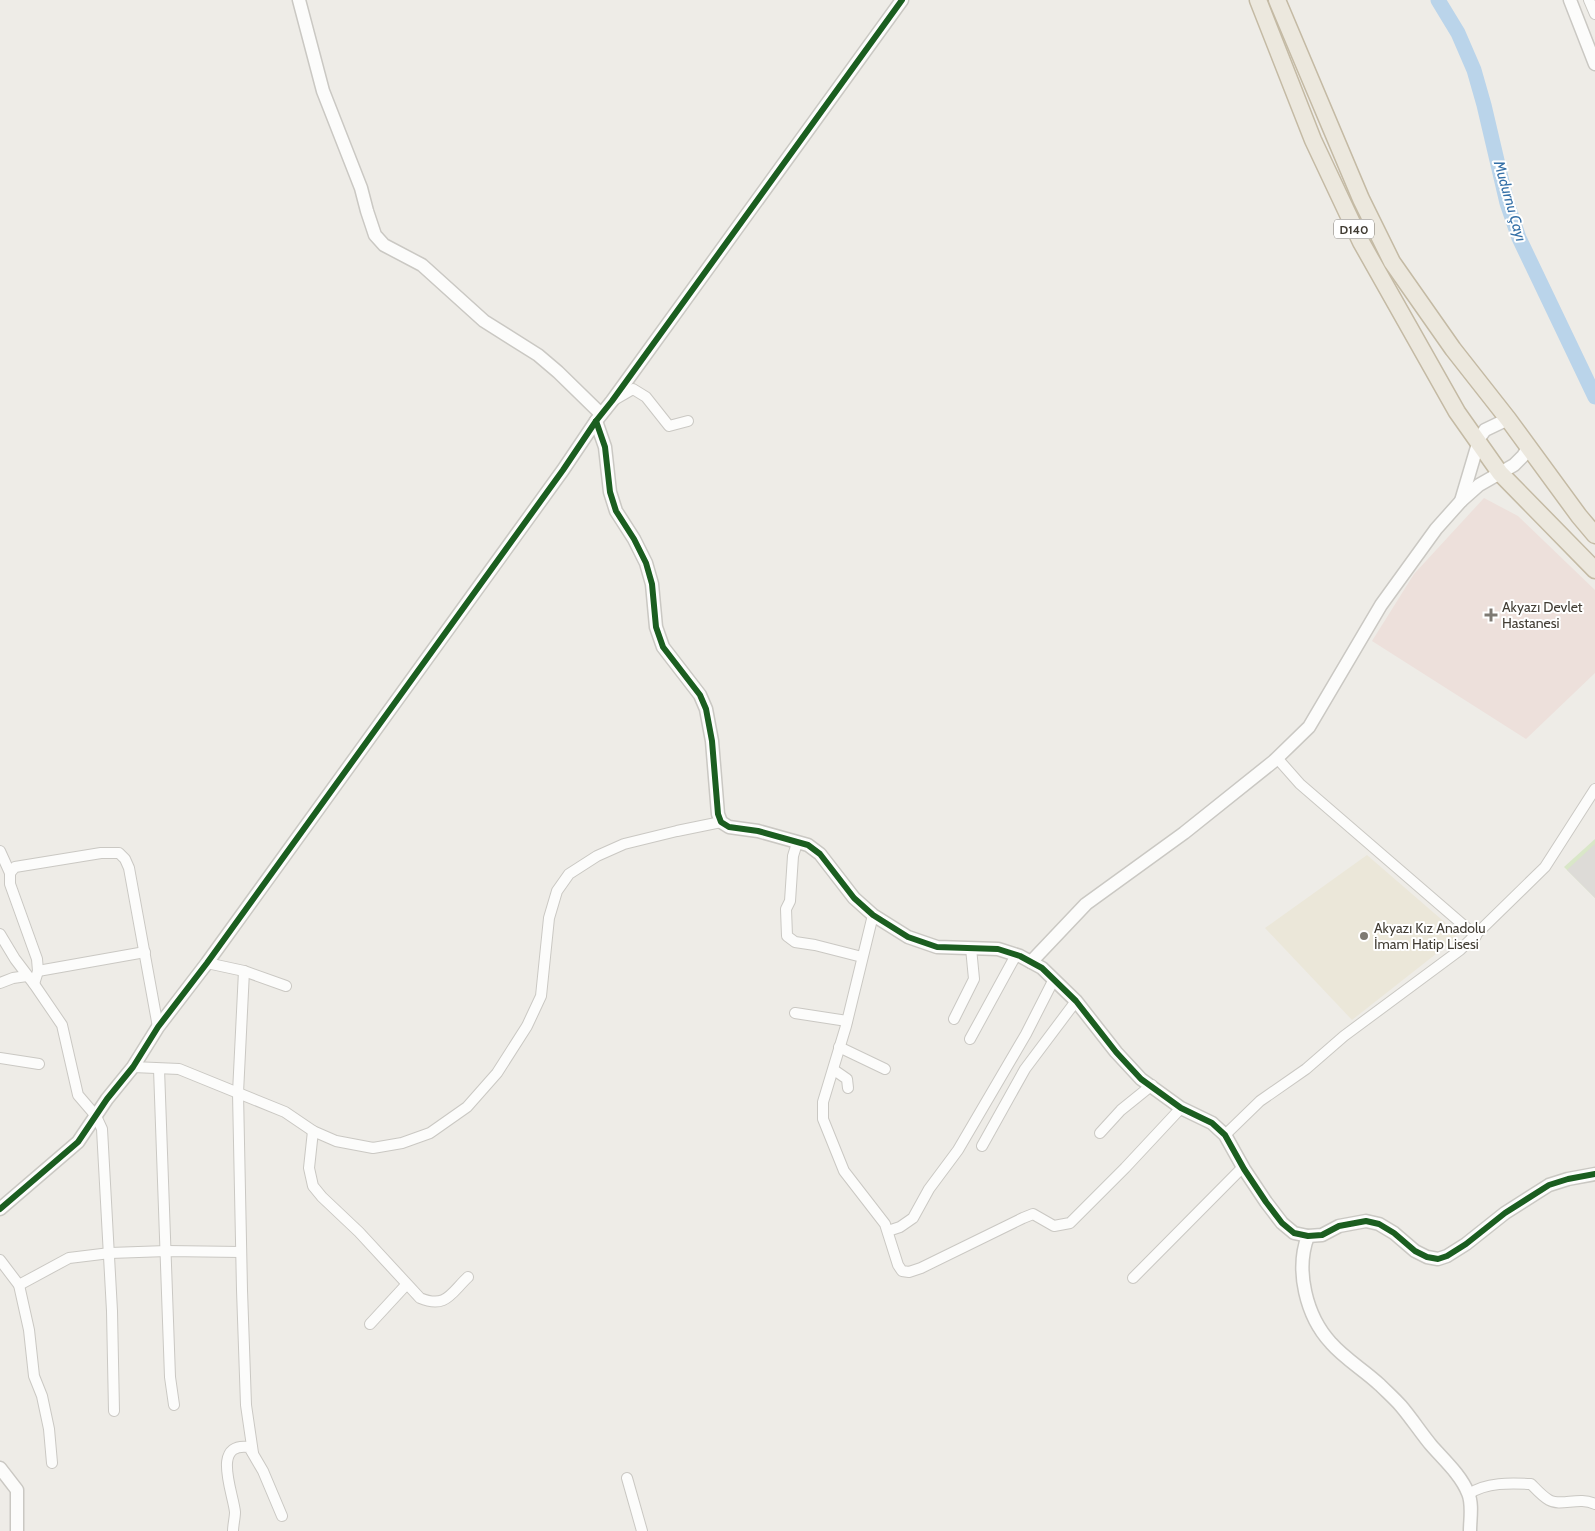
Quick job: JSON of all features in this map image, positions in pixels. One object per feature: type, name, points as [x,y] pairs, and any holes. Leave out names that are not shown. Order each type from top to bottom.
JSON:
[{"type":"highway","name":"D140","points":[[1258,0],[1313,140],[1361,242],[1457,412],[1500,473],[1595,570]]},
{"type":"highway","name":"D140","points":[[1277,0],[1361,199],[1392,262],[1453,349],[1529,446],[1579,516],[1595,535]]},
{"type":"street","points":[[299,0],[323,91],[361,188],[375,235],[384,245],[422,265],[484,321],[538,355],[558,372],[598,417],[605,447],[610,492],[616,511],[634,538],[646,563],[652,584],[656,627],[663,648],[700,695],[706,710],[712,741],[718,814],[721,822],[729,827],[767,833],[808,845],[820,854],[854,898],[873,915],[908,937],[937,947],[998,949],[1016,955],[1042,968],[1076,1001],[1116,1052],[1141,1079],[1181,1108],[1212,1123],[1226,1135],[1243,1167],[1282,1223],[1294,1233],[1308,1236],[1322,1235],[1339,1226],[1366,1221],[1379,1224],[1394,1233],[1415,1251],[1427,1257],[1438,1258],[1447,1256],[1466,1244],[1504,1213],[1549,1185],[1595,1174]]},
{"type":"street","points":[[0,1209],[78,1142],[107,1099],[133,1067],[158,1027],[207,963],[563,470],[598,417],[612,401],[902,0]]},
{"type":"street","points":[[1570,0],[1595,64]]},
{"type":"street","points":[[1589,0],[1595,14]]},
{"type":"street","points":[[612,401],[633,389],[646,397],[669,426],[688,421]]},
{"type":"street","points":[[1461,500],[1480,437],[1485,430],[1508,419]]},
{"type":"street","points":[[1031,962],[1086,904],[1184,833],[1276,758],[1309,727],[1381,605],[1436,529],[1461,500],[1479,485],[1514,465],[1529,446]]},
{"type":"street","points":[[1276,758],[1300,784],[1476,936]]},
{"type":"street","points":[[1226,1135],[1260,1100],[1306,1069],[1344,1036],[1476,936],[1545,867],[1595,789]]},
{"type":"street","points":[[133,1067],[179,1068],[285,1112],[313,1131],[336,1141],[373,1148],[402,1144],[430,1133],[467,1108],[497,1073],[527,1026],[541,996],[549,918],[557,890],[569,874],[597,856],[624,844],[721,822]]},
{"type":"street","points":[[796,842],[793,856],[790,901],[786,909],[787,936],[795,942],[862,957]]},
{"type":"street","points":[[0,851],[10,873],[10,884],[37,959],[38,970],[34,984]]},
{"type":"street","points":[[10,873],[15,867],[101,853],[119,853],[125,859],[129,868],[158,1027]]},
{"type":"street","points":[[873,915],[834,1070],[823,1102],[823,1119],[844,1171],[885,1224],[898,1266],[902,1271],[909,1272],[1033,1214],[1054,1226],[1070,1223],[1126,1168],[1181,1108]]},
{"type":"street","points":[[0,934],[62,1025],[78,1095],[96,1116],[102,1129],[110,1253],[114,1411]]},
{"type":"street","points":[[954,1019],[974,979],[971,948]]},
{"type":"street","points":[[38,970],[145,952]]},
{"type":"street","points":[[970,1039],[1016,955]]},
{"type":"street","points":[[207,963],[244,971],[286,986]]},
{"type":"street","points":[[244,971],[238,1093],[246,1405],[253,1453]]},
{"type":"street","points":[[0,983],[13,978],[27,976]]},
{"type":"street","points":[[888,1231],[900,1227],[913,1218],[929,1189],[958,1150],[1026,1034],[1054,979]]},
{"type":"street","points":[[982,1146],[1024,1069],[1076,1001]]},
{"type":"street","points":[[795,1013],[847,1021]]},
{"type":"street","points":[[839,1047],[885,1069]]},
{"type":"street","points":[[0,1058],[40,1064]]},
{"type":"street","points":[[159,1069],[170,1377],[174,1405]]},
{"type":"street","points":[[834,1070],[847,1080],[848,1088]]},
{"type":"street","points":[[1100,1133],[1120,1110],[1152,1086]]},
{"type":"street","points":[[313,1131],[309,1168],[313,1186],[359,1232],[406,1285],[420,1298],[429,1302],[438,1302],[450,1298],[457,1287],[468,1277]]},
{"type":"street","points":[[1133,1278],[1243,1167]]},
{"type":"street","points":[[1308,1236],[1304,1248],[1302,1272],[1308,1301],[1315,1320],[1330,1343],[1378,1383],[1401,1406],[1420,1432],[1460,1479],[1469,1494],[1471,1506],[1470,1531]]},
{"type":"street","points":[[19,1285],[69,1258],[110,1253],[167,1251],[241,1252]]},
{"type":"street","points":[[0,1260],[19,1285],[29,1330],[34,1376],[42,1396],[49,1429],[52,1463]]},
{"type":"street","points":[[370,1324],[406,1285]]},
{"type":"street","points":[[232,1531],[235,1513],[226,1460],[233,1449],[240,1445],[249,1446],[263,1471],[282,1516]]},
{"type":"street","points":[[0,1469],[17,1490],[17,1531]]},
{"type":"street","points":[[627,1478],[642,1531]]},
{"type":"street","points":[[1469,1494],[1477,1488],[1493,1485],[1531,1484],[1550,1501],[1562,1503],[1576,1500],[1595,1504]]},
{"type":"shaded area","name":"Akyazı Devlet Hastanesi","points":[[1484,498],[1518,516],[1595,590],[1595,673],[1526,739],[1372,641],[1414,574]]},
{"type":"shaded area","points":[[1595,844],[1595,898],[1567,870]]},
{"type":"shaded area","name":"Akyazı Kız Anadolu İmam Hatip Lisesi","points":[[1367,855],[1456,932],[1455,939],[1352,1020],[1265,928]]},
{"type":"green space","points":[[1595,839],[1595,898],[1564,867]]},
{"type":"waterway","name":"Mudurnu Çayı","points":[[1438,0],[1458,33],[1474,70],[1507,203],[1519,238],[1595,397]]},
{"type":"cycle path","points":[[0,1209],[78,1142],[107,1099],[133,1067],[158,1027],[207,963],[563,470],[596,421],[902,0]]},
{"type":"cycle path","points":[[596,421],[605,447],[610,492],[616,511],[634,539],[646,563],[652,584],[656,627],[663,647],[700,695],[706,709],[712,741],[718,814],[721,822],[729,827],[758,831],[808,845],[820,854],[854,898],[873,915],[908,937],[937,947],[998,949],[1020,956],[1042,968],[1076,1001],[1116,1052],[1141,1079],[1181,1108],[1212,1123],[1225,1135],[1244,1169],[1266,1202],[1282,1223],[1294,1233],[1308,1236],[1322,1235],[1339,1226],[1366,1221],[1379,1224],[1394,1233],[1415,1251],[1427,1257],[1438,1259],[1447,1256],[1466,1244],[1505,1213],[1549,1185],[1595,1174]]},
{"type":"place","name":"Akyazı Devlet Hastanesi","points":[[1491,615]]},
{"type":"place","name":"Akyazı Kız Anadolu İmam Hatip Lisesi","points":[[1364,936]]}]
